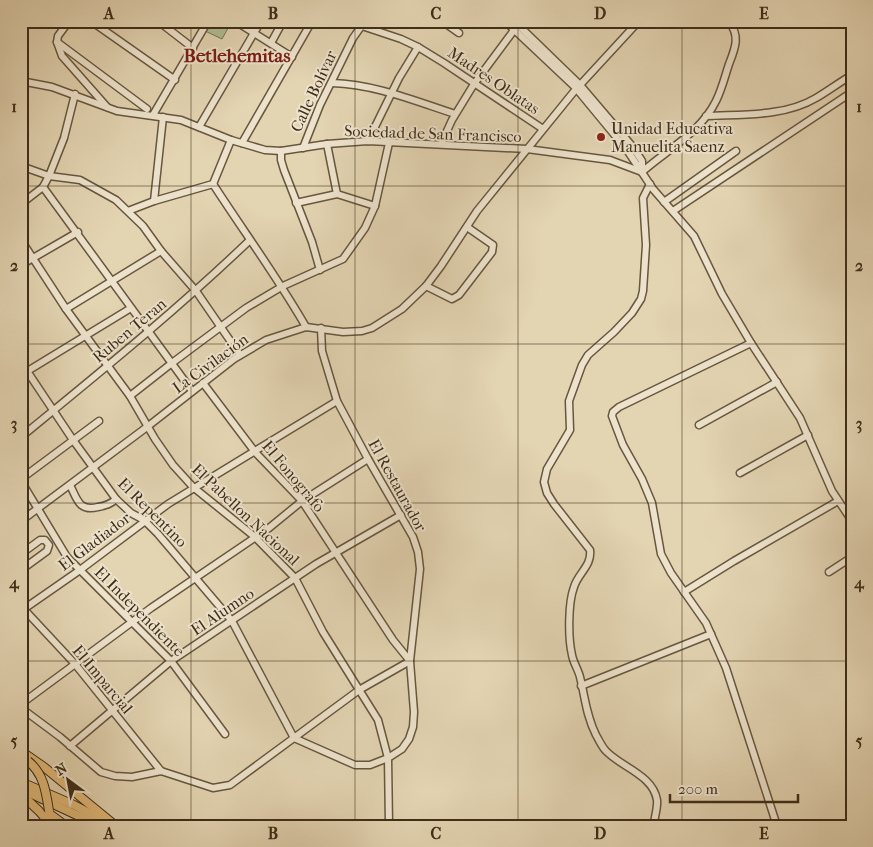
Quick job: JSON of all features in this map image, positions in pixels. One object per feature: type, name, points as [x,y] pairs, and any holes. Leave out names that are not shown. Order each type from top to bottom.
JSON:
[{"type":"main road","points":[[21,751],[44,767],[114,826]]},
{"type":"main road","points":[[25,758],[36,767],[42,778],[50,813],[56,826]]},
{"type":"main road","points":[[21,782],[74,805],[114,826]]},
{"type":"main road","points":[[21,789],[100,826]]},
{"type":"main road","points":[[21,794],[52,826]]},
{"type":"main road","points":[[50,813],[66,826]]},
{"type":"street","points":[[70,21],[58,36],[57,42],[62,56],[107,108]]},
{"type":"street","points":[[92,21],[174,80]]},
{"type":"street","points":[[158,21],[193,48]]},
{"type":"street","points":[[153,115],[208,21]]},
{"type":"street","points":[[235,21],[292,57]]},
{"type":"street","points":[[199,127],[261,21]]},
{"type":"street","points":[[270,43],[283,21]]},
{"type":"street","points":[[242,143],[312,21]]},
{"type":"street","name":"Madres Oblatas","points":[[347,21],[363,24],[418,47],[543,129]]},
{"type":"street","points":[[442,21],[459,33]]},
{"type":"street","points":[[505,21],[515,25],[578,87],[628,150],[650,184],[700,245],[722,294],[751,343],[800,418],[838,501],[852,521]]},
{"type":"street","name":"La Civilación","points":[[21,520],[147,427],[240,355],[266,340],[306,327],[343,332],[362,331],[372,328],[402,309],[426,286],[477,211],[527,148],[578,87],[639,21]]},
{"type":"street","points":[[642,172],[694,129],[706,116],[716,100],[737,39],[728,21]]},
{"type":"street","name":"Calle Bolívar","points":[[303,148],[320,105],[353,38],[363,24]]},
{"type":"street","points":[[441,144],[455,114],[515,25]]},
{"type":"street","points":[[57,42],[147,108]]},
{"type":"street","points":[[368,141],[399,78],[418,47]]},
{"type":"street","points":[[706,116],[788,109],[816,98],[852,75]]},
{"type":"street","name":"Sociedad de San Francisco","points":[[21,81],[75,94],[117,111],[181,120],[231,140],[265,150],[281,151],[327,144],[368,141],[527,148],[610,160],[642,172]]},
{"type":"street","points":[[332,83],[372,88],[455,114]]},
{"type":"street","points":[[673,211],[852,92]]},
{"type":"street","points":[[21,204],[44,186],[49,176],[64,138],[75,94]]},
{"type":"street","points":[[154,201],[162,117]]},
{"type":"street","points":[[213,184],[231,140]]},
{"type":"street","points":[[130,396],[246,308],[283,286],[343,259],[365,228],[375,206],[389,143]]},
{"type":"street","points":[[327,144],[337,194]]},
{"type":"street","points":[[281,151],[281,160],[312,242],[320,270]]},
{"type":"street","points":[[664,202],[736,151]]},
{"type":"street","points":[[21,166],[49,176],[80,180],[108,195],[128,211],[147,230],[161,252],[196,291],[240,355]]},
{"type":"street","points":[[128,211],[154,201],[213,184]]},
{"type":"street","points":[[213,184],[283,286],[306,327]]},
{"type":"street","points":[[650,184],[643,198],[646,245],[643,291],[632,312],[614,332],[588,355],[582,365],[570,401],[570,430],[551,462],[544,482],[547,493],[554,504],[590,550],[591,556],[588,564],[574,586],[571,606],[572,655],[585,707],[600,743],[606,751],[642,777],[652,787],[657,797],[654,826]]},
{"type":"street","points":[[44,186],[192,391]]},
{"type":"street","points":[[296,203],[337,194],[375,206]]},
{"type":"street","points":[[426,286],[452,299],[459,296],[492,252],[493,245],[467,227]]},
{"type":"street","points":[[21,265],[78,232]]},
{"type":"street","name":"El Pabellon Nacional","points":[[21,240],[66,309],[130,396],[147,427],[173,465],[193,487],[255,537],[295,578],[323,632],[378,720],[388,758],[389,826]]},
{"type":"street","name":"Ruben Teran","points":[[21,437],[109,366],[196,291],[250,240]]},
{"type":"street","points":[[66,309],[161,252]]},
{"type":"street","points":[[21,375],[131,308]]},
{"type":"street","name":"El Restaurador","points":[[294,738],[355,764],[370,765],[402,750],[409,739],[413,727],[414,712],[410,661],[420,569],[418,552],[413,537],[337,401],[322,351],[321,328]]},
{"type":"street","points":[[751,343],[619,407],[613,412],[612,416],[623,445],[642,479],[652,503],[662,554],[671,573],[706,622],[726,668],[777,826]]},
{"type":"street","name":"El Repentino","points":[[21,362],[73,440],[116,498],[131,513],[144,520],[195,576],[232,621],[294,738]]},
{"type":"street","points":[[699,424],[777,382]]},
{"type":"street","name":"El Fonografo","points":[[203,383],[255,452],[302,501],[393,640],[410,661]]},
{"type":"street","name":"El Gladiador","points":[[22,609],[80,570],[144,520],[193,487],[255,452],[313,414],[337,401]]},
{"type":"street","points":[[21,480],[99,421]]},
{"type":"street","points":[[740,473],[808,435]]},
{"type":"street","points":[[368,459],[302,501],[255,537],[195,576],[21,706],[101,772],[115,776],[132,777],[161,771],[212,788],[230,785],[359,690],[410,661]]},
{"type":"street","name":"El Independiente","points":[[21,480],[67,557],[171,661],[225,734]]},
{"type":"street","points":[[70,485],[80,505],[84,508],[91,509],[105,506],[116,498]]},
{"type":"street","points":[[684,592],[838,501]]},
{"type":"street","name":"El Alumno","points":[[70,746],[171,661],[335,552],[401,515]]},
{"type":"street","points":[[21,554],[40,540],[45,540],[49,545],[47,552],[21,570]]},
{"type":"street","points":[[829,572],[852,557]]},
{"type":"street","name":"El Imparcial","points":[[22,609],[75,664],[161,771]]},
{"type":"street","points":[[581,686],[711,634]]},
{"type":"green space","points":[[208,21],[232,21],[222,39],[203,30]]},
{"type":"place","name":"Unidad Educativa Manuelita Saenz","points":[[601,137]]},
{"type":"district","name":"Betlehemitas","points":[[237,55]]}]
